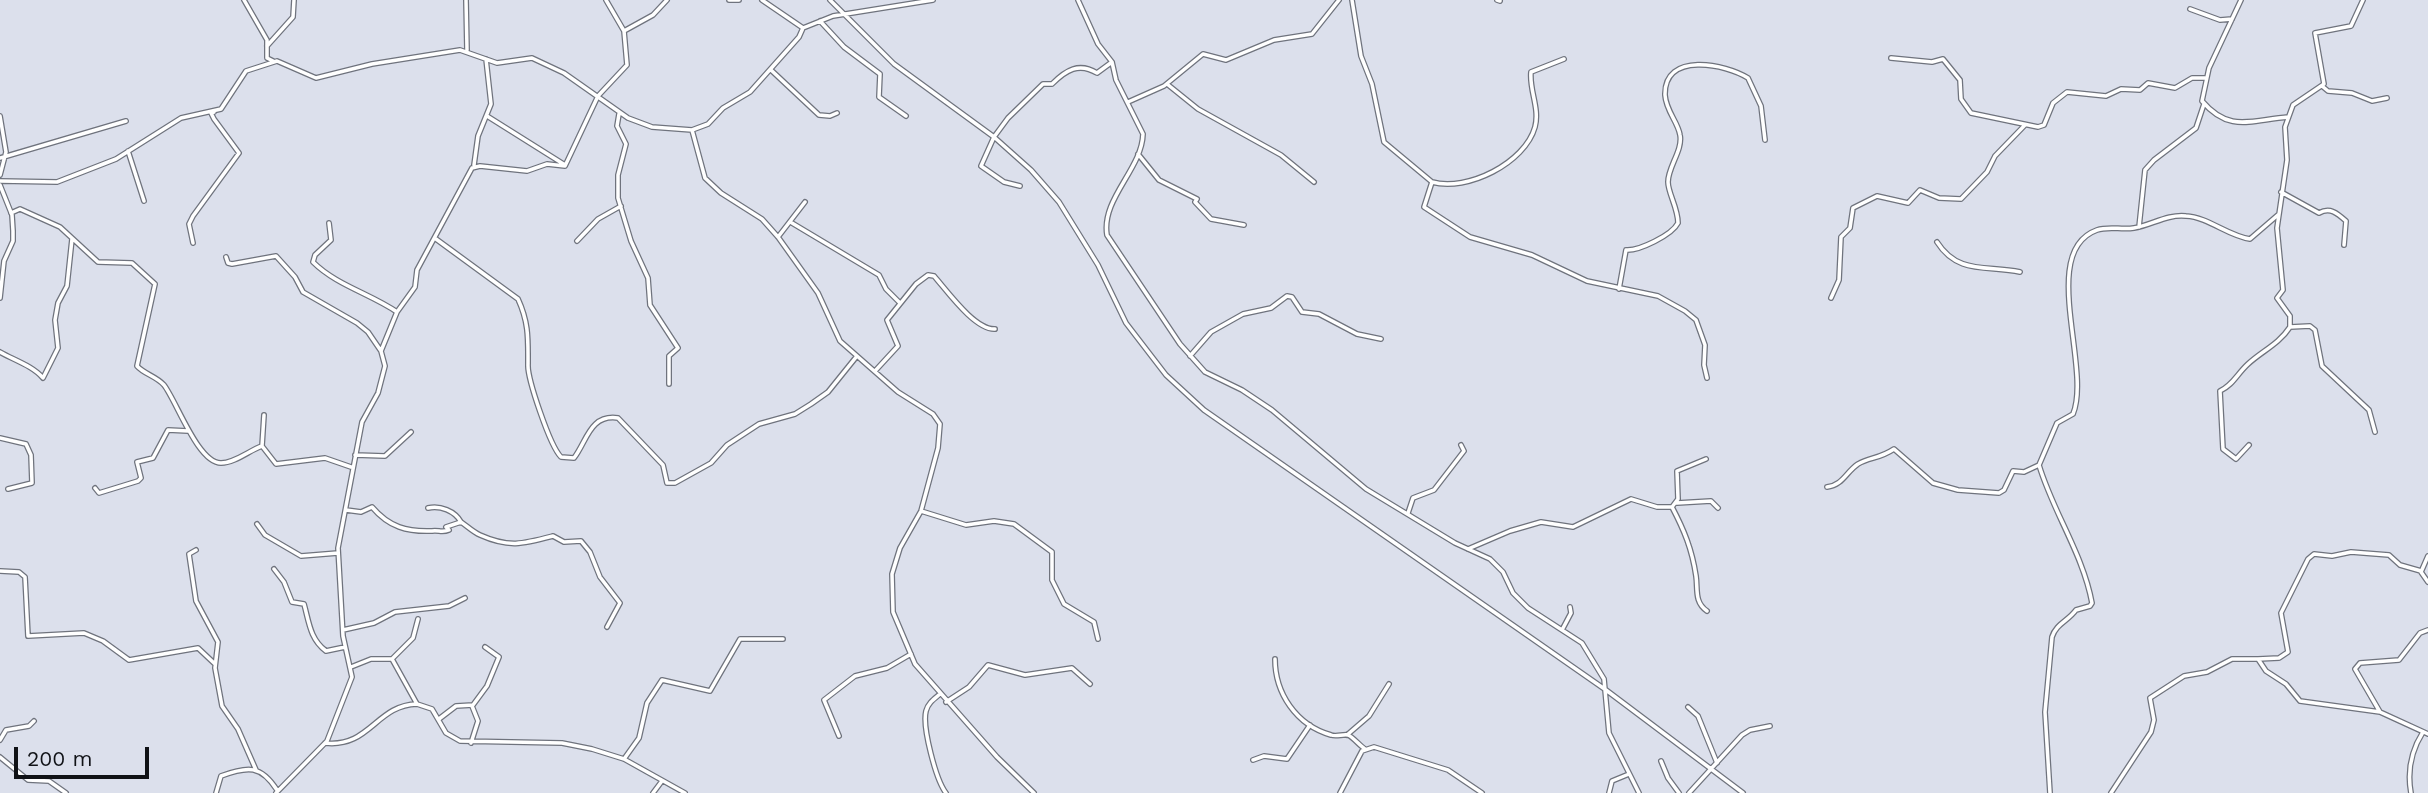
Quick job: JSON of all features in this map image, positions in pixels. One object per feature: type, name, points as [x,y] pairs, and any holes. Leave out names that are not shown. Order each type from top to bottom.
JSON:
[{"type":"street","points":[[244,0],[267,40],[267,58],[320,78],[372,64],[467,50],[501,64],[525,57],[534,58],[564,73],[619,114],[652,127],[692,130],[708,124],[723,108],[750,92],[771,70],[803,28],[842,15],[933,0]]},
{"type":"street","points":[[267,46],[293,17],[295,0]]},
{"type":"street","points":[[466,0],[467,50]]},
{"type":"street","points":[[565,165],[598,96],[627,65],[624,31],[606,0]]},
{"type":"street","points":[[624,31],[653,15],[667,0]]},
{"type":"street","points":[[729,0],[739,0]]},
{"type":"street","points":[[762,0],[803,28]]},
{"type":"street","points":[[830,0],[842,15],[894,64],[994,137],[1031,170],[1059,202],[1098,265],[1126,323],[1166,375],[1204,410],[1606,690],[1743,793]]},
{"type":"street","points":[[1078,0],[1098,44],[1112,62],[1116,80],[1143,134],[1138,154],[1107,219],[1107,235],[1190,356],[1213,378],[1242,390],[1272,410],[1334,464],[1408,513],[1495,562],[1517,598],[1588,649],[1604,679],[1609,733],[1639,793]]},
{"type":"street","points":[[1128,102],[1167,84],[1203,54],[1226,60],[1274,40],[1312,34],[1339,0]]},
{"type":"street","points":[[1352,0],[1358,21],[1362,56],[1372,84],[1382,138],[1398,156],[1432,182],[1461,184],[1513,161],[1535,127],[1531,72],[1564,59]]},
{"type":"street","points":[[2241,0],[2205,78],[2201,98],[2221,119],[2237,122],[2288,117]]},
{"type":"street","points":[[2249,445],[2236,459],[2223,449],[2220,391],[2230,387],[2246,365],[2282,338],[2290,327],[2290,316],[2277,298],[2283,290],[2278,258],[2279,214],[2287,160],[2288,117],[2300,98],[2322,86],[2324,80],[2315,33],[2351,26],[2363,0]]},
{"type":"street","points":[[2190,9],[2220,20],[2232,19]]},
{"type":"street","points":[[820,21],[844,47],[880,74],[879,97],[906,116]]},
{"type":"street","points":[[1891,58],[1932,62],[1943,59],[1960,80],[1961,100],[1971,113],[2025,125],[2044,125],[2053,103],[2067,92],[2106,96],[2121,89],[2140,90],[2148,83],[2175,89],[2192,78],[2205,78]]},
{"type":"street","points":[[381,351],[397,312],[415,287],[417,270],[474,166],[474,151],[487,116],[491,95],[485,59]]},
{"type":"street","points":[[193,243],[189,224],[193,216],[239,153],[211,113],[228,104],[246,71],[274,61]]},
{"type":"street","points":[[1020,186],[1004,182],[981,166],[994,137],[1008,118],[1043,84],[1052,84],[1069,69],[1088,68],[1097,73],[1112,62]]},
{"type":"street","points":[[1619,289],[1626,250],[1635,251],[1655,238],[1669,235],[1678,223],[1677,205],[1668,182],[1681,138],[1666,98],[1671,78],[1685,66],[1693,64],[1720,67],[1748,78],[1761,106],[1765,140]]},
{"type":"street","points":[[771,70],[819,115],[830,116],[837,113]]},
{"type":"street","points":[[1167,84],[1198,108],[1281,155],[1314,182]]},
{"type":"street","points":[[2322,86],[2328,91],[2352,93],[2372,101],[2387,98]]},
{"type":"street","points":[[2139,227],[2145,170],[2196,128],[2204,104]]},
{"type":"street","points":[[0,180],[57,182],[128,151],[181,118],[216,111]]},
{"type":"street","points":[[619,114],[617,126],[626,144],[618,175],[621,206],[631,241],[648,278],[650,305],[678,348],[669,356],[669,384]]},
{"type":"street","points":[[0,116],[6,156],[0,180],[11,213],[13,241],[4,261],[0,298]]},
{"type":"street","points":[[487,116],[565,165]]},
{"type":"street","points":[[0,158],[126,121]]},
{"type":"street","points":[[1831,298],[1839,280],[1841,237],[1850,227],[1853,208],[1877,196],[1908,204],[1920,190],[1939,198],[1961,199],[1987,173],[1995,156],[2025,125]]},
{"type":"street","points":[[692,130],[701,168],[708,182],[762,219],[778,237],[818,293],[837,336],[898,392],[933,414],[940,424],[938,448],[921,510],[900,548],[892,574],[894,612],[911,654],[946,702],[1034,793]]},
{"type":"street","points":[[128,151],[144,201]]},
{"type":"street","points":[[1138,154],[1159,180],[1197,199],[1195,202],[1211,219],[1244,225]]},
{"type":"street","points":[[474,166],[527,171],[545,164],[565,165]]},
{"type":"street","points":[[1432,182],[1424,207],[1470,237],[1510,247],[1577,278],[1658,296],[1695,318],[1705,345],[1703,365],[1707,378]]},
{"type":"street","points":[[2281,192],[2319,213],[2326,210],[2336,212],[2346,221],[2344,245]]},
{"type":"street","points":[[778,237],[792,223],[805,202]]},
{"type":"street","points":[[577,241],[598,219],[621,206]]},
{"type":"street","points":[[11,213],[20,209],[51,220],[100,263],[132,263],[155,284],[137,366],[164,385],[185,418],[188,431],[198,447],[219,462],[262,446]]},
{"type":"street","points":[[1827,487],[1837,485],[1861,462],[1882,458],[1894,449],[1933,483],[1965,491],[1999,493],[2004,490],[2013,471],[2024,472],[2039,465],[2057,423],[2073,414],[2076,405],[2079,380],[2069,281],[2074,250],[2099,229],[2139,227],[2167,217],[2187,216],[2248,239],[2279,214]]},
{"type":"street","points":[[329,223],[331,240],[314,255],[313,262],[334,277],[376,297],[397,312]]},
{"type":"street","points":[[792,223],[879,275],[886,289],[900,303]]},
{"type":"street","points":[[0,352],[17,364],[34,369],[43,377],[58,348],[55,320],[58,303],[67,286],[72,239]]},
{"type":"street","points":[[436,239],[518,299],[530,350],[527,365],[546,432],[561,457],[575,458],[593,425],[604,418],[618,418],[663,465],[667,484],[676,484],[711,463],[727,445],[759,424],[795,414],[822,397],[857,356]]},
{"type":"street","points":[[1937,242],[1945,253],[1965,266],[2020,272]]},
{"type":"street","points":[[216,793],[221,776],[256,770],[267,774],[276,791],[325,743],[352,677],[343,631],[338,553],[351,467],[362,422],[385,373],[381,351],[369,332],[303,292],[295,277],[276,256],[232,264],[226,257]]},
{"type":"street","points":[[875,371],[898,346],[886,322],[916,284],[930,275],[960,303],[965,314],[985,328],[995,329]]},
{"type":"street","points":[[1190,356],[1211,332],[1244,314],[1271,308],[1287,296],[1292,297],[1302,312],[1319,314],[1357,334],[1381,339]]},
{"type":"street","points":[[2290,327],[2310,326],[2315,330],[2322,366],[2369,410],[2375,432]]},
{"type":"street","points":[[264,415],[262,446],[276,464],[325,457],[351,467]]},
{"type":"street","points":[[95,488],[99,493],[139,481],[137,462],[153,458],[168,430],[188,431]]},
{"type":"street","points":[[355,455],[385,456],[411,432]]},
{"type":"street","points":[[0,438],[26,444],[31,455],[32,483],[8,489]]},
{"type":"street","points":[[1408,513],[1413,498],[1430,493],[1445,479],[1464,451],[1461,444]]},
{"type":"street","points":[[1677,503],[1677,471],[1706,459]]},
{"type":"street","points":[[2039,465],[2052,502],[2077,553],[2092,603],[2076,610],[2069,620],[2056,628],[2052,637],[2045,712],[2050,793]]},
{"type":"street","points":[[1468,549],[1488,539],[1541,522],[1573,527],[1631,499],[1657,508],[1672,507],[1677,503],[1711,501],[1718,508]]},
{"type":"street","points":[[346,510],[361,512],[372,507],[390,523],[412,532],[441,533],[449,530],[446,527],[461,522]]},
{"type":"street","points":[[428,509],[435,507],[452,512],[479,535],[505,544],[527,544],[552,536],[566,542],[581,541],[590,552],[600,577],[620,603],[607,627]]},
{"type":"street","points":[[1672,507],[1687,536],[1696,575],[1696,597],[1707,611]]},
{"type":"street","points":[[921,510],[966,525],[1005,522],[1022,529],[1052,552],[1052,580],[1064,604],[1094,622],[1098,639]]},
{"type":"street","points":[[257,524],[265,535],[302,556],[338,553]]},
{"type":"street","points":[[196,550],[189,554],[189,567],[196,601],[216,637],[215,664],[222,706],[237,729],[256,770]]},
{"type":"street","points":[[2111,793],[2151,732],[2154,720],[2150,698],[2185,676],[2207,672],[2232,659],[2279,658],[2288,652],[2281,613],[2308,559],[2314,554],[2332,556],[2351,552],[2389,555],[2400,565],[2421,571],[2428,582]]},
{"type":"street","points":[[2421,571],[2428,556]]},
{"type":"street","points":[[274,569],[284,582],[291,600],[304,604],[311,632],[320,646],[326,652],[345,647]]},
{"type":"street","points":[[0,571],[24,575],[28,636],[84,633],[103,641],[129,660],[198,648],[215,664]]},
{"type":"street","points":[[343,631],[376,622],[395,612],[449,606],[465,598]]},
{"type":"street","points":[[1562,631],[1570,607]]},
{"type":"street","points":[[351,667],[371,659],[392,660],[414,638],[418,619]]},
{"type":"street","points":[[2380,712],[2356,666],[2399,660],[2420,633],[2428,630]]},
{"type":"street","points":[[624,759],[639,738],[648,703],[662,680],[709,691],[740,639],[782,639]]},
{"type":"street","points":[[439,719],[456,706],[472,705],[488,686],[499,659],[485,647]]},
{"type":"street","points":[[839,736],[824,700],[855,676],[887,668],[911,654]]},
{"type":"street","points":[[1275,659],[1276,685],[1292,710],[1310,724],[1331,735],[1347,735],[1365,749],[1378,747],[1436,765],[1482,793]]},
{"type":"street","points":[[2258,659],[2266,671],[2286,684],[2296,698],[2304,703],[2380,712],[2425,733],[2414,746],[2410,764],[2411,793]]},
{"type":"street","points":[[392,660],[417,704]]},
{"type":"street","points":[[946,702],[969,687],[988,665],[1025,674],[1072,668],[1090,684]]},
{"type":"street","points":[[1347,735],[1369,716],[1389,684]]},
{"type":"street","points":[[940,694],[930,702],[925,719],[937,772],[946,793]]},
{"type":"street","points":[[325,743],[341,745],[376,726],[396,706],[417,704],[429,706],[446,733],[471,743],[569,744],[624,759],[685,793]]},
{"type":"street","points":[[471,743],[478,721],[472,705]]},
{"type":"street","points":[[1688,707],[1698,716],[1717,763]]},
{"type":"street","points":[[0,740],[6,730],[29,726],[34,721]]},
{"type":"street","points":[[1253,760],[1264,756],[1286,759],[1310,724]]},
{"type":"street","points":[[1689,793],[1742,735],[1749,730],[1770,726]]},
{"type":"street","points":[[1340,793],[1365,749]]},
{"type":"street","points":[[0,757],[28,780],[49,781],[66,793]]},
{"type":"street","points":[[1661,761],[1668,778],[1679,793]]},
{"type":"street","points":[[1609,793],[1612,781],[1629,774]]},
{"type":"street","points":[[653,793],[662,781]]}]
